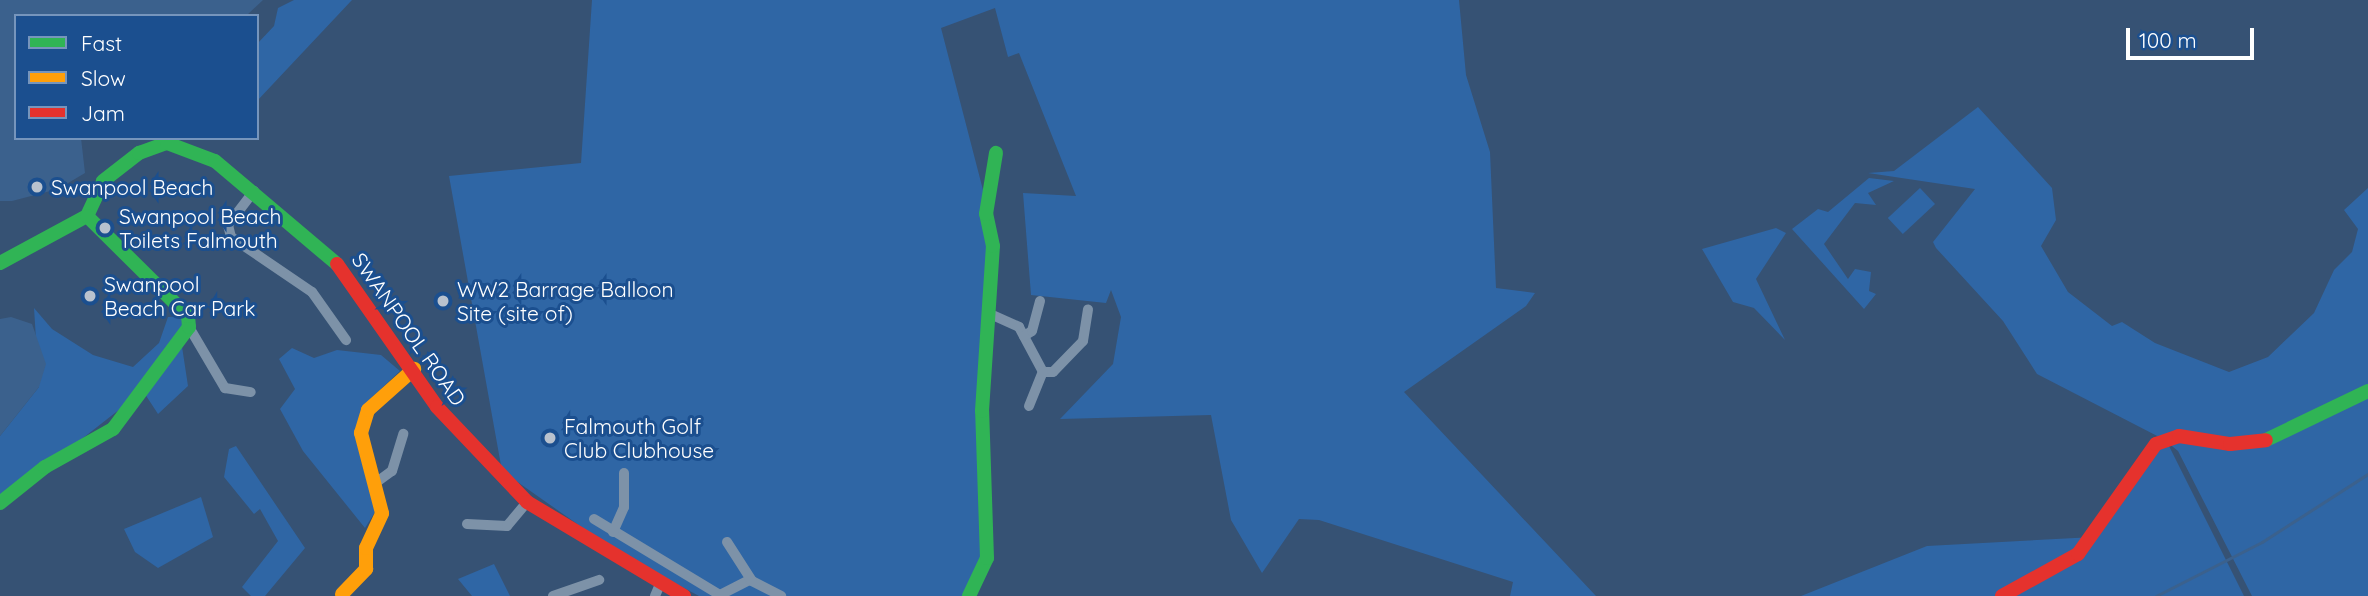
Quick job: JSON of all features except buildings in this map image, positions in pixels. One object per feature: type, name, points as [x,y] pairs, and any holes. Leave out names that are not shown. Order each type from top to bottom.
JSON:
[{"type":"street","name":"SWANPOOL ROAD","points":[[0,263],[87,216],[119,165],[167,143],[215,160],[351,276],[468,445],[527,502],[657,590],[684,596]]},
{"type":"street","points":[[969,596],[986,558],[982,411],[993,246],[986,214],[996,153]]},
{"type":"street","points":[[254,191],[228,225],[231,237],[312,292],[346,340]]},
{"type":"street","points":[[87,216],[188,316],[189,327],[225,388],[251,393]]},
{"type":"street","points":[[1024,336],[1032,331],[1040,301]]},
{"type":"street","points":[[1029,406],[1043,372],[1069,360],[1083,341],[1088,309]]},
{"type":"street","points":[[988,313],[1007,316],[1024,336],[1043,372]]},
{"type":"street","points":[[0,503],[45,467],[113,429],[189,327]]},
{"type":"street","points":[[342,594],[366,569],[366,548],[382,513],[361,433],[368,410],[414,369]]},
{"type":"street","points":[[2002,596],[2078,554],[2156,444],[2179,436],[2230,444],[2270,440],[2315,423],[2368,391]]},
{"type":"street","points":[[374,484],[392,471],[403,434]]},
{"type":"street","points":[[613,532],[624,508],[624,473]]},
{"type":"street","points":[[467,524],[507,526],[527,502]]},
{"type":"street","points":[[594,519],[720,595],[752,580]]},
{"type":"street","points":[[727,542],[752,580],[781,596]]},
{"type":"street","points":[[553,596],[599,580]]},
{"type":"shaded area","points":[[0,0],[263,0],[248,14],[14,14],[14,140],[81,140],[85,173],[58,189],[12,201],[0,201]]},
{"type":"shaded area","points":[[294,0],[352,0],[259,99],[259,42],[274,26],[278,8]]},
{"type":"shaded area","points":[[592,0],[1459,0],[1466,75],[1490,152],[1496,288],[1535,293],[1526,306],[1404,392],[1596,596],[1510,596],[1513,582],[1319,520],[1299,519],[1262,573],[1231,520],[1211,415],[1060,419],[1113,364],[1121,317],[1111,290],[1106,303],[1031,295],[1023,193],[1076,196],[1019,53],[1008,57],[995,8],[941,28],[983,190],[988,247],[981,556],[963,596],[699,596],[617,552],[502,471],[449,176],[581,163]]},
{"type":"shaded area","points":[[1978,107],[2052,188],[2056,220],[2041,246],[2068,292],[2112,326],[2122,322],[2155,343],[2229,372],[2268,357],[2314,313],[2334,270],[2352,252],[2358,229],[2344,210],[2368,188],[2368,596],[2252,596],[2178,451],[2167,442],[2244,596],[1801,596],[1927,546],[2094,537],[2163,439],[2037,374],[2003,321],[1936,248],[1933,242],[1975,189],[1868,173],[1894,171]]},
{"type":"shaded area","points":[[1869,178],[1894,181],[1868,193],[1876,205],[1855,203],[1824,244],[1848,279],[1855,269],[1871,272],[1869,291],[1876,294],[1864,309],[1792,229],[1818,209],[1828,212]]},
{"type":"shaded area","points":[[1920,188],[1935,204],[1903,234],[1888,218]]},
{"type":"shaded area","points":[[1776,228],[1786,233],[1756,279],[1785,340],[1754,308],[1733,302],[1702,249]]},
{"type":"shaded area","points":[[34,308],[52,329],[93,355],[133,367],[159,343],[168,317],[188,316],[181,340],[188,386],[158,414],[143,391],[0,503],[0,436],[39,387]]},
{"type":"shaded area","points":[[11,317],[32,324],[46,364],[39,387],[0,436],[0,319]]},
{"type":"shaded area","points":[[292,348],[314,358],[337,350],[381,355],[400,371],[369,400],[355,436],[375,512],[365,528],[303,451],[280,409],[295,389],[279,359]]},
{"type":"shaded area","points":[[236,446],[305,548],[265,596],[251,596],[242,587],[278,541],[260,509],[254,514],[224,477],[229,449]]},
{"type":"shaded area","points":[[201,497],[213,537],[158,568],[135,552],[124,529]]},
{"type":"shaded area","points":[[494,564],[510,596],[472,596],[458,579]]},
{"type":"waterway","points":[[2156,596],[2262,542],[2368,474]]},
{"type":"traffic: fast","points":[[0,263],[87,216],[103,181],[139,153],[167,143],[215,161],[337,264]]},
{"type":"traffic: fast","points":[[969,596],[987,558],[982,411],[993,246],[986,214],[996,153]]},
{"type":"traffic: fast","points":[[0,503],[45,467],[113,429],[189,327],[188,316],[87,216]]},
{"type":"traffic: fast","points":[[2266,440],[2368,391]]},
{"type":"traffic: slow","points":[[342,594],[366,569],[366,548],[382,513],[361,433],[368,410],[414,369]]},
{"type":"traffic: jam","points":[[337,264],[437,407],[527,502],[684,596]]},
{"type":"traffic: jam","points":[[2002,596],[2078,554],[2156,444],[2179,436],[2230,444],[2266,440]]},
{"type":"place","name":"Swanpool Beach","points":[[37,187]]},
{"type":"place","name":"Swanpool Beach Toilets Falmouth","points":[[105,228]]},
{"type":"place","name":"Swanpool Beach Car Park","points":[[90,296]]},
{"type":"place","name":"WW2 Barrage Balloon Site (site of)","points":[[443,301]]},
{"type":"place","name":"Falmouth Golf Club Clubhouse","points":[[550,438]]}]
